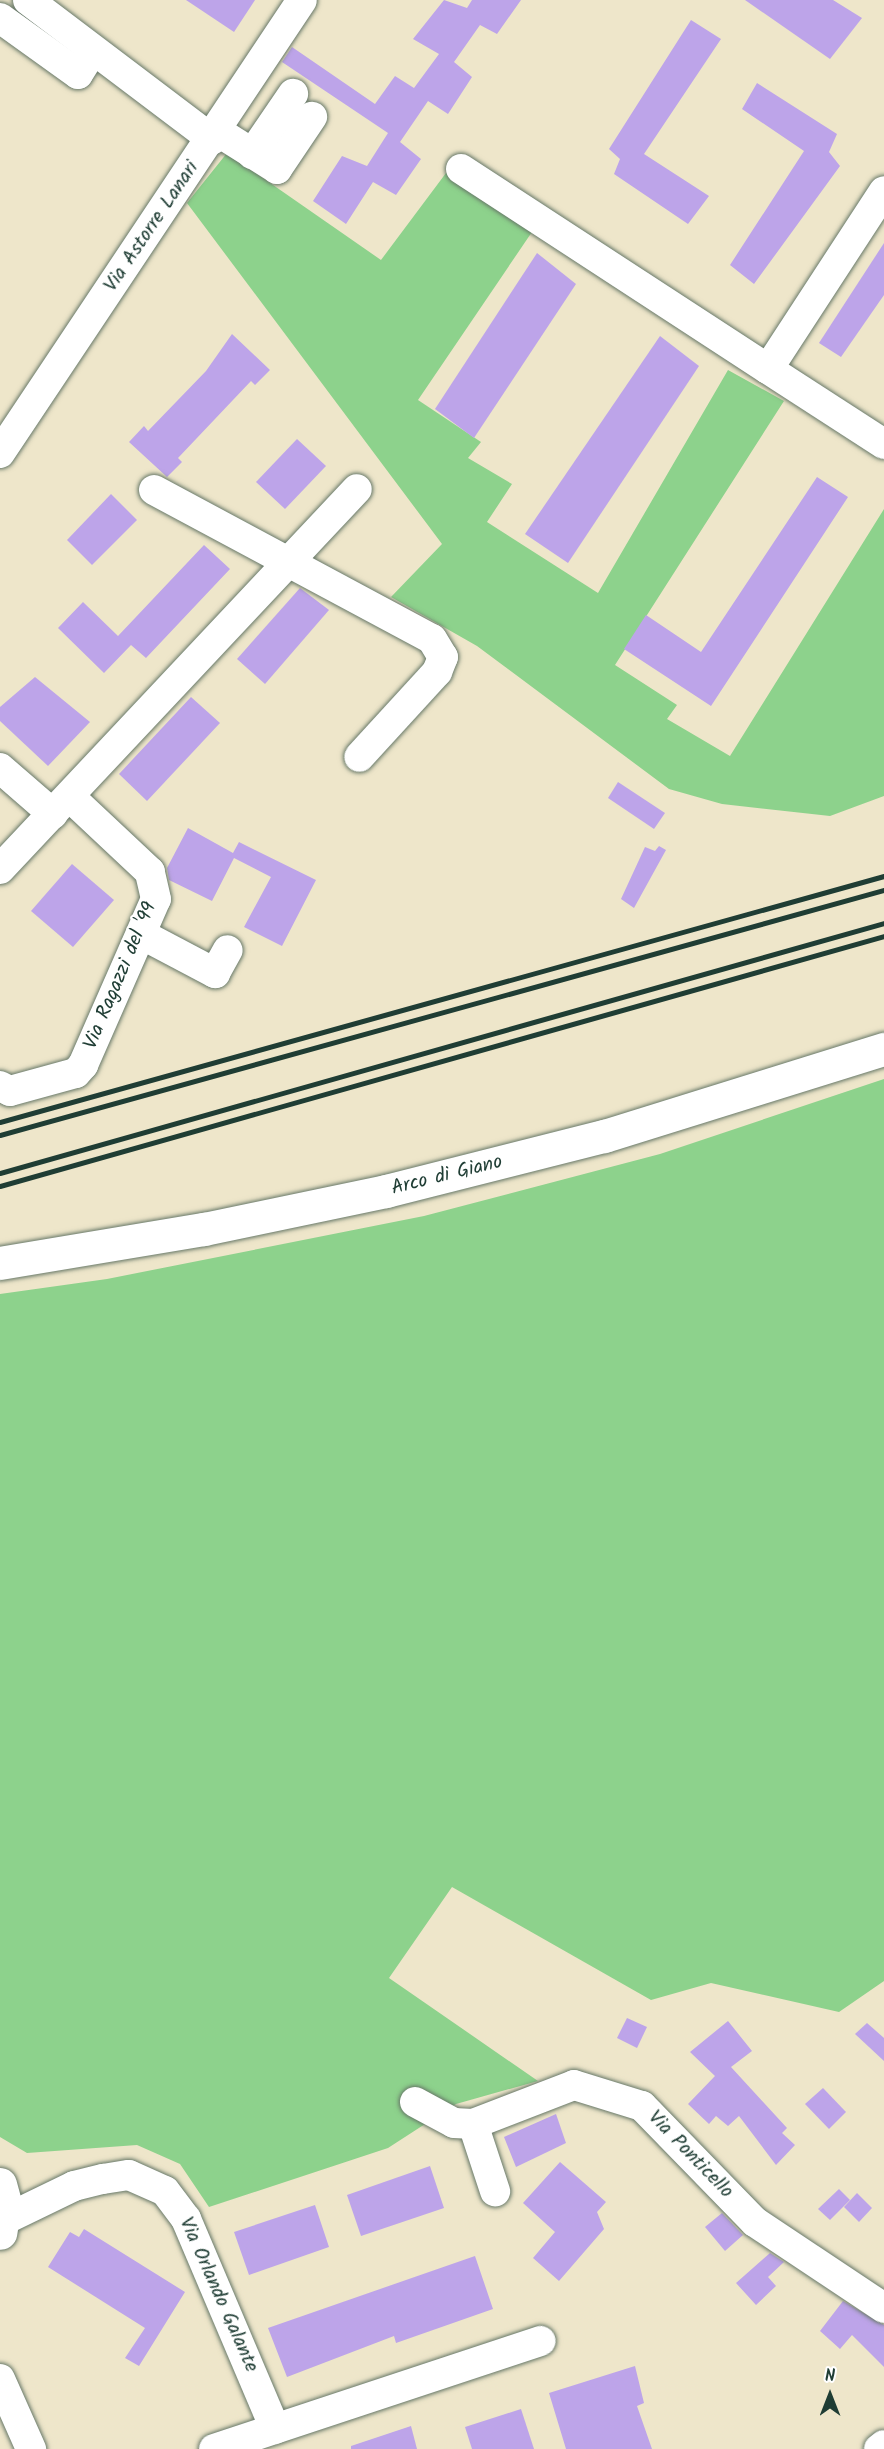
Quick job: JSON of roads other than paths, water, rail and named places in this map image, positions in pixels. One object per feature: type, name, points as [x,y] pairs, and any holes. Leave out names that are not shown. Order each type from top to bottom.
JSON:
[{"type":"main road","name":"Arco di Giano","points":[[0,1263],[204,1229],[386,1191],[604,1136],[884,1049]]},
{"type":"main road","points":[[0,2184],[2,2227]]},
{"type":"street","points":[[28,0],[93,50],[215,135],[277,169],[312,117]]},
{"type":"street","name":"Via Astorre Lanari","points":[[0,453],[215,135],[302,0]]},
{"type":"street","points":[[0,18],[78,74],[93,50]]},
{"type":"street","points":[[252,154],[293,94]]},
{"type":"street","points":[[461,169],[884,444]]},
{"type":"street","points":[[768,369],[884,191]]},
{"type":"street","points":[[0,869],[357,489]]},
{"type":"street","points":[[154,490],[292,560],[432,639],[443,657],[437,672],[359,757]]},
{"type":"street","name":"Via Ragazzi del '99","points":[[0,768],[61,806],[150,872],[156,899],[76,1073],[10,1091],[0,1086]]},
{"type":"street","points":[[141,934],[215,973],[228,950]]},
{"type":"street","name":"Via Ponticello","points":[[473,2124],[574,2085],[642,2106],[755,2222],[884,2308]]},
{"type":"street","points":[[415,2102],[453,2123],[473,2124],[495,2191]]},
{"type":"street","name":"Via Orlando Galante","points":[[2,2227],[52,2195],[103,2179],[129,2175],[165,2191],[186,2219],[275,2429]]},
{"type":"street","points":[[214,2449],[541,2341]]},
{"type":"street","points":[[0,2379],[31,2449]]},
{"type":"street","points":[[879,2449],[884,2445]]},
{"type":"railway","points":[[0,1122],[884,876]]},
{"type":"railway","points":[[0,1135],[884,890]]},
{"type":"railway","points":[[0,1173],[884,923]]},
{"type":"railway","points":[[0,1186],[884,936]]}]
